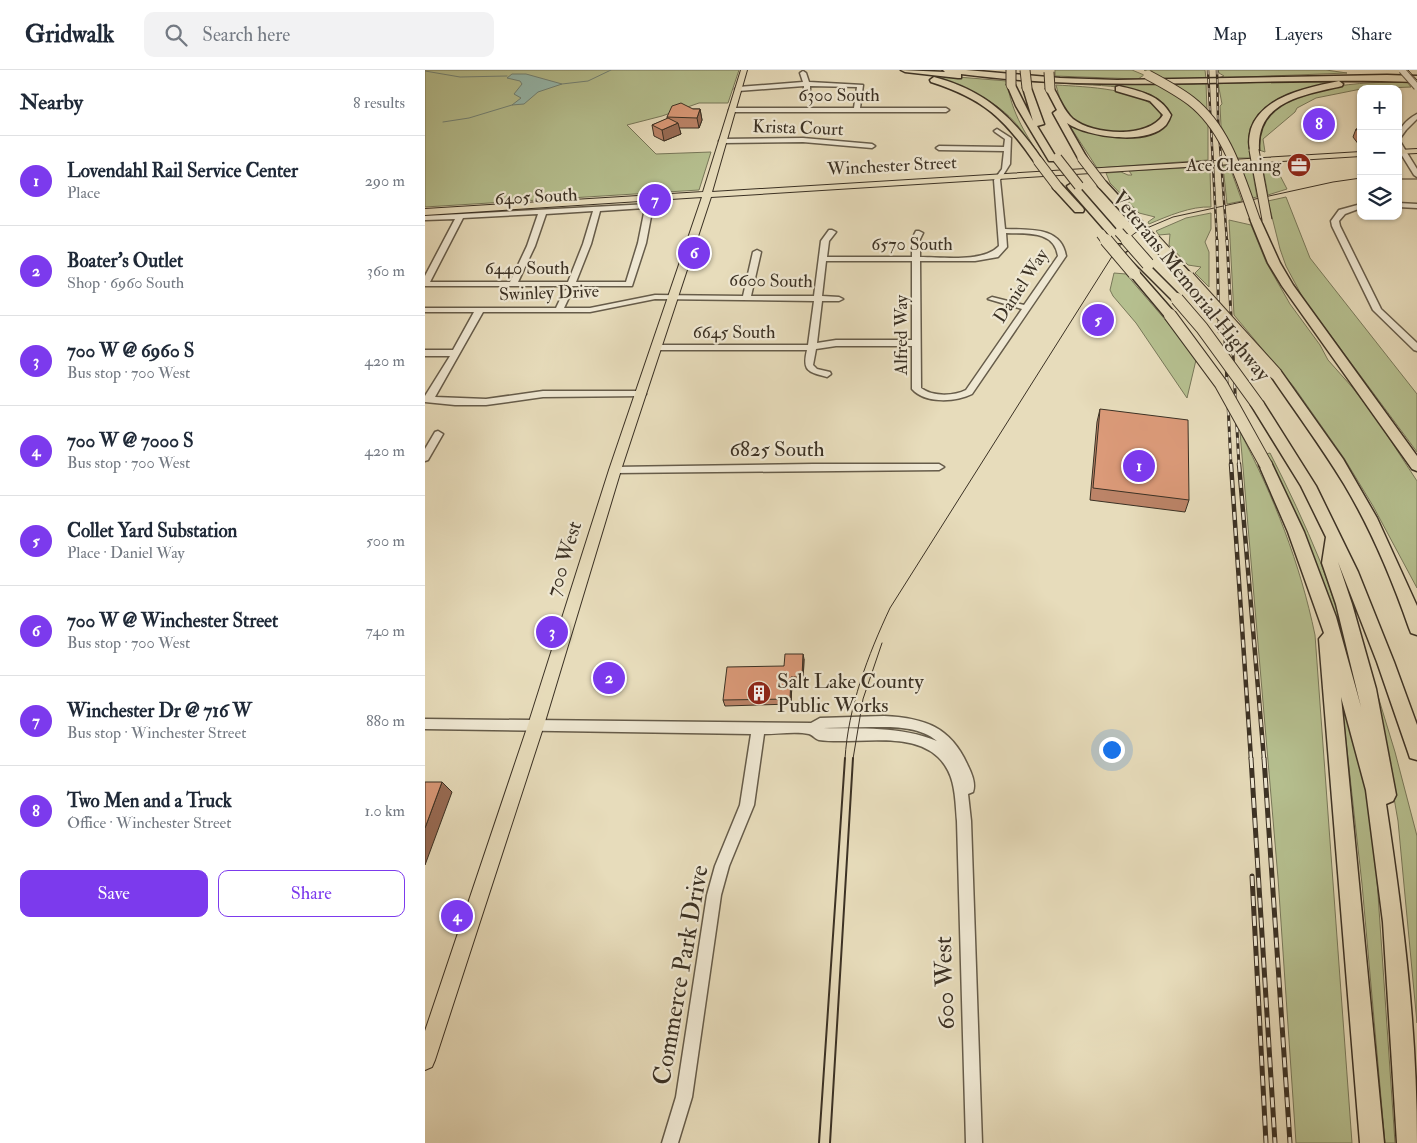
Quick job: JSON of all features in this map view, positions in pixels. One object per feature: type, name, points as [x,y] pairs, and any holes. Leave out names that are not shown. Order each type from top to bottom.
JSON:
[{"type":"highway","points":[[896,70],[943,83],[970,94],[993,107],[1008,119],[1021,134],[1057,186],[1134,272],[1187,336],[1225,392],[1266,464],[1296,532],[1333,631],[1368,758],[1379,809],[1393,922],[1409,1143]]},
{"type":"highway","points":[[905,70],[1124,90],[1144,95],[1161,104],[1167,115],[1166,120],[1155,129],[1141,133],[1118,134],[1096,132],[1071,121],[1049,89]]},
{"type":"highway","points":[[947,70],[1005,77],[1080,81],[1176,82],[1328,77],[1417,80]]},
{"type":"highway","points":[[990,70],[1080,81]]},
{"type":"highway","points":[[1011,70],[1011,85],[1020,106],[1055,158],[1076,186],[1120,236],[1129,251],[1177,300]]},
{"type":"highway","points":[[1025,70],[1032,107],[1055,158]]},
{"type":"highway","points":[[1355,70],[1417,72]]},
{"type":"highway","points":[[1402,70],[1417,72]]},
{"type":"highway","name":"Veterans Memorial Highway","points":[[1049,71],[1049,89],[1055,109],[1074,146],[1102,184],[1275,373],[1331,453],[1370,516],[1404,591],[1417,628]]},
{"type":"highway","points":[[1145,74],[1170,85],[1189,98],[1207,115],[1223,136],[1261,219],[1274,263],[1288,286],[1417,466]]},
{"type":"highway","points":[[1261,219],[1254,133],[1259,121],[1270,109],[1298,94],[1320,88],[1367,80],[1417,80]]},
{"type":"highway","name":"Veterans Memorial Highway","points":[[1120,236],[1148,264],[1202,328],[1258,404],[1300,470],[1334,537],[1383,650],[1417,752]]},
{"type":"highway","points":[[1370,516],[1417,608]]},
{"type":"highway","points":[[1334,537],[1329,563],[1344,604],[1367,689],[1383,770],[1393,853],[1393,922]]},
{"type":"highway","points":[[1312,576],[1322,613],[1328,650],[1372,1143]]},
{"type":"main road","name":"700 West","points":[[425,1060],[536,725],[615,470],[707,194],[744,70]]},
{"type":"main road","points":[[1402,151],[1417,151]]},
{"type":"main road","name":"Winchester Street","points":[[425,212],[601,206],[707,194],[1357,154]]},
{"type":"street","points":[[1402,70],[1417,87]]},
{"type":"street","points":[[803,73],[807,84],[807,96]]},
{"type":"street","points":[[738,89],[807,84],[858,85],[861,86],[857,110]]},
{"type":"street","name":"6300 South","points":[[732,110],[946,110]]},
{"type":"street","points":[[1402,131],[1417,116]]},
{"type":"street","points":[[997,131],[1008,138],[1008,163],[997,180],[1002,231]]},
{"type":"street","name":"Krista Court","points":[[722,141],[803,140],[872,146]]},
{"type":"street","points":[[939,148],[1007,149]]},
{"type":"street","points":[[1402,154],[1417,175]]},
{"type":"street","name":"6405 South","points":[[425,218],[543,211],[582,206]]},
{"type":"street","points":[[559,310],[570,287],[601,206]]},
{"type":"street","name":"6405 South","points":[[601,206],[649,206],[642,243],[629,284]]},
{"type":"street","points":[[1402,206],[1417,206]]},
{"type":"street","points":[[1357,207],[1342,212],[1335,221],[1336,226],[1377,310],[1417,348]]},
{"type":"street","points":[[513,284],[531,246],[543,211]]},
{"type":"street","points":[[425,284],[460,216]]},
{"type":"street","name":"6570 South","points":[[823,259],[984,258],[1000,251],[1003,247],[1002,231]]},
{"type":"street","name":"Daniel Way","points":[[966,394],[1061,258],[1062,252],[1051,237],[1044,232],[1002,231]]},
{"type":"street","points":[[827,374],[814,371],[809,366],[825,241],[832,232]]},
{"type":"street","name":"Alfred Way","points":[[919,233],[917,240],[917,387],[919,392],[928,396],[966,394]]},
{"type":"street","points":[[747,297],[757,252]]},
{"type":"street","name":"6440 South","points":[[425,284],[513,284],[570,287],[629,284]]},
{"type":"street","name":"6600 South","points":[[673,297],[839,298]]},
{"type":"street","name":"Swinley Drive","points":[[425,310],[595,310],[640,298],[673,297]]},
{"type":"street","points":[[992,299],[1027,308]]},
{"type":"street","points":[[480,310],[427,399],[455,402],[492,402],[543,394],[641,394]]},
{"type":"street","name":"6645 South","points":[[656,348],[803,348],[846,343],[917,343]]},
{"type":"street","points":[[425,353],[455,353]]},
{"type":"street","points":[[427,452],[438,434]]},
{"type":"street","name":"6825 South","points":[[615,470],[813,467],[939,468]]},
{"type":"street","points":[[425,724],[759,729]]},
{"type":"street","name":"600 West","points":[[759,729],[814,729],[819,734],[929,737],[944,754],[957,775],[961,786],[964,821],[974,1143]]},
{"type":"street","name":"Commerce Park Drive","points":[[670,1143],[684,1097],[714,895],[722,866],[747,805],[759,729]]},
{"type":"green space","points":[[425,70],[739,70],[728,103],[699,103],[662,116],[627,125],[656,154],[711,152],[699,190],[425,207]]},
{"type":"green space","points":[[1055,70],[1132,70],[1144,75],[1138,79],[1055,76]]},
{"type":"green space","points":[[1144,70],[1205,70],[1206,79],[1163,79]]},
{"type":"green space","points":[[1218,70],[1326,70],[1347,73],[1218,78],[1224,76]]},
{"type":"green space","points":[[933,75],[1007,81],[1016,114],[1026,134],[1045,163],[1037,155],[1018,126],[1000,108],[978,95]]},
{"type":"green space","points":[[1363,79],[1299,90],[1270,104],[1258,114],[1251,127],[1249,138],[1250,158],[1237,158],[1221,126],[1220,106],[1222,104],[1218,83]]},
{"type":"green space","points":[[1056,82],[1162,85],[1180,96],[1208,122],[1208,160],[1097,168],[1066,120],[1091,132],[1140,134],[1170,115],[1164,103],[1137,90]]},
{"type":"green space","points":[[1407,82],[1411,87],[1402,87],[1402,85],[1357,85],[1357,90],[1316,98],[1297,108],[1295,112],[1263,139],[1265,152],[1259,150],[1262,127],[1272,112],[1287,101],[1306,93],[1327,88],[1370,83]]},
{"type":"green space","points":[[1206,83],[1207,110],[1173,85]]},
{"type":"green space","points":[[1056,85],[1127,93],[1151,104],[1161,112],[1160,121],[1147,128],[1131,132],[1103,131],[1085,126],[1067,114]]},
{"type":"green space","points":[[1273,162],[1287,189],[1268,195],[1262,163]]},
{"type":"green space","points":[[1251,163],[1257,197],[1252,198],[1239,164]]},
{"type":"green space","points":[[1229,165],[1242,201],[1227,204],[1223,166]]},
{"type":"green space","points":[[1204,167],[1210,170],[1211,207],[1188,210],[1149,224],[1148,222],[1155,217],[1139,213],[1110,183],[1106,173],[1121,172],[1132,175],[1129,171]]},
{"type":"green space","points":[[1286,197],[1310,258],[1417,394],[1417,452],[1303,298],[1286,266],[1268,201]]},
{"type":"green space","points":[[1211,213],[1211,229],[1205,242],[1209,252],[1209,287],[1195,273],[1201,267],[1188,265],[1169,245],[1170,234],[1159,235],[1156,231],[1186,218]]},
{"type":"green space","points":[[1229,220],[1251,225],[1266,262],[1290,304],[1320,345],[1328,360],[1376,418],[1417,481],[1417,588],[1373,506],[1344,458],[1294,387],[1234,315]]},
{"type":"green space","points":[[1114,273],[1126,274],[1174,330],[1196,360],[1187,398],[1136,323],[1113,296],[1110,290]]},
{"type":"green space","points":[[1240,432],[1264,481],[1285,531],[1302,582],[1315,635],[1352,1143],[1296,1143],[1278,878]]},
{"type":"green space","points":[[1270,453],[1320,561],[1336,606],[1369,746],[1266,454]]},
{"type":"green space","points":[[1374,683],[1395,752],[1417,836],[1417,1023],[1398,821]]},
{"type":"green space","points":[[1341,696],[1363,773],[1374,836],[1395,1143],[1385,1143],[1362,884]]},
{"type":"water","points":[[512,74],[526,74],[562,84],[538,92],[524,104],[512,105],[521,98],[514,94],[522,84],[520,81],[507,78]]},
{"type":"building","points":[[681,103],[693,109],[700,109],[697,118],[667,117],[672,106]]},
{"type":"building","points":[[668,118],[678,123],[662,130],[652,125]]},
{"type":"building","points":[[1100,409],[1188,420],[1189,500],[1093,488]]},
{"type":"building","name":"Salt Lake County Public Works","points":[[785,654],[803,654],[802,677],[791,677],[790,699],[723,700],[727,667],[784,666]]},
{"type":"building","points":[[425,782],[442,782],[425,828]]},
{"type":"waterway","points":[[562,84],[588,81],[611,70]]},
{"type":"waterway","points":[[425,71],[460,77],[507,76]]},
{"type":"waterway","points":[[443,122],[469,118],[512,105]]},
{"type":"tram line","points":[[1408,70],[1417,80]]},
{"type":"tram line","points":[[845,759],[850,720],[860,682],[890,608],[1118,247],[1135,233],[1173,217],[1333,182],[1357,179]]},
{"type":"tram line","points":[[1402,179],[1417,179]]},
{"type":"tram line","points":[[853,759],[863,699],[882,643]]},
{"type":"tram line","points":[[819,1143],[845,758]]},
{"type":"tram line","points":[[830,1143],[853,758]]},
{"type":"railway","points":[[1208,70],[1217,242]]},
{"type":"railway","points":[[1217,70],[1218,118],[1227,242]]},
{"type":"railway","points":[[1217,240],[1219,332]]},
{"type":"railway","points":[[1227,240],[1239,466]]},
{"type":"railway","points":[[1224,322],[1231,466]]},
{"type":"railway","points":[[1231,464],[1251,759]]},
{"type":"railway","points":[[1239,464],[1264,759]]},
{"type":"railway","points":[[1251,758],[1275,1143]]},
{"type":"railway","points":[[1264,758],[1290,1143]]},
{"type":"railway","points":[[1252,876],[1266,1143]]},
{"type":"place","name":"Two Men and a Truck","points":[[1319,124]]},
{"type":"place","name":"Ace Cleaning","points":[[1299,165]]},
{"type":"place","name":"Winchester Dr @ 716 W","points":[[655,200]]},
{"type":"place","name":"700 W @ Winchester Street","points":[[694,253]]},
{"type":"place","name":"Collet Yard Substation","points":[[1098,320]]},
{"type":"place","name":"Lovendahl Rail Service Center","points":[[1139,466]]},
{"type":"place","name":"700 W @ 6960 S","points":[[552,632]]},
{"type":"place","name":"Boater's Outlet","points":[[609,678]]},
{"type":"place","name":"Salt Lake County Public Works","points":[[759,693]]},
{"type":"place","name":"700 W @ 7000 S","points":[[457,916]]}]
